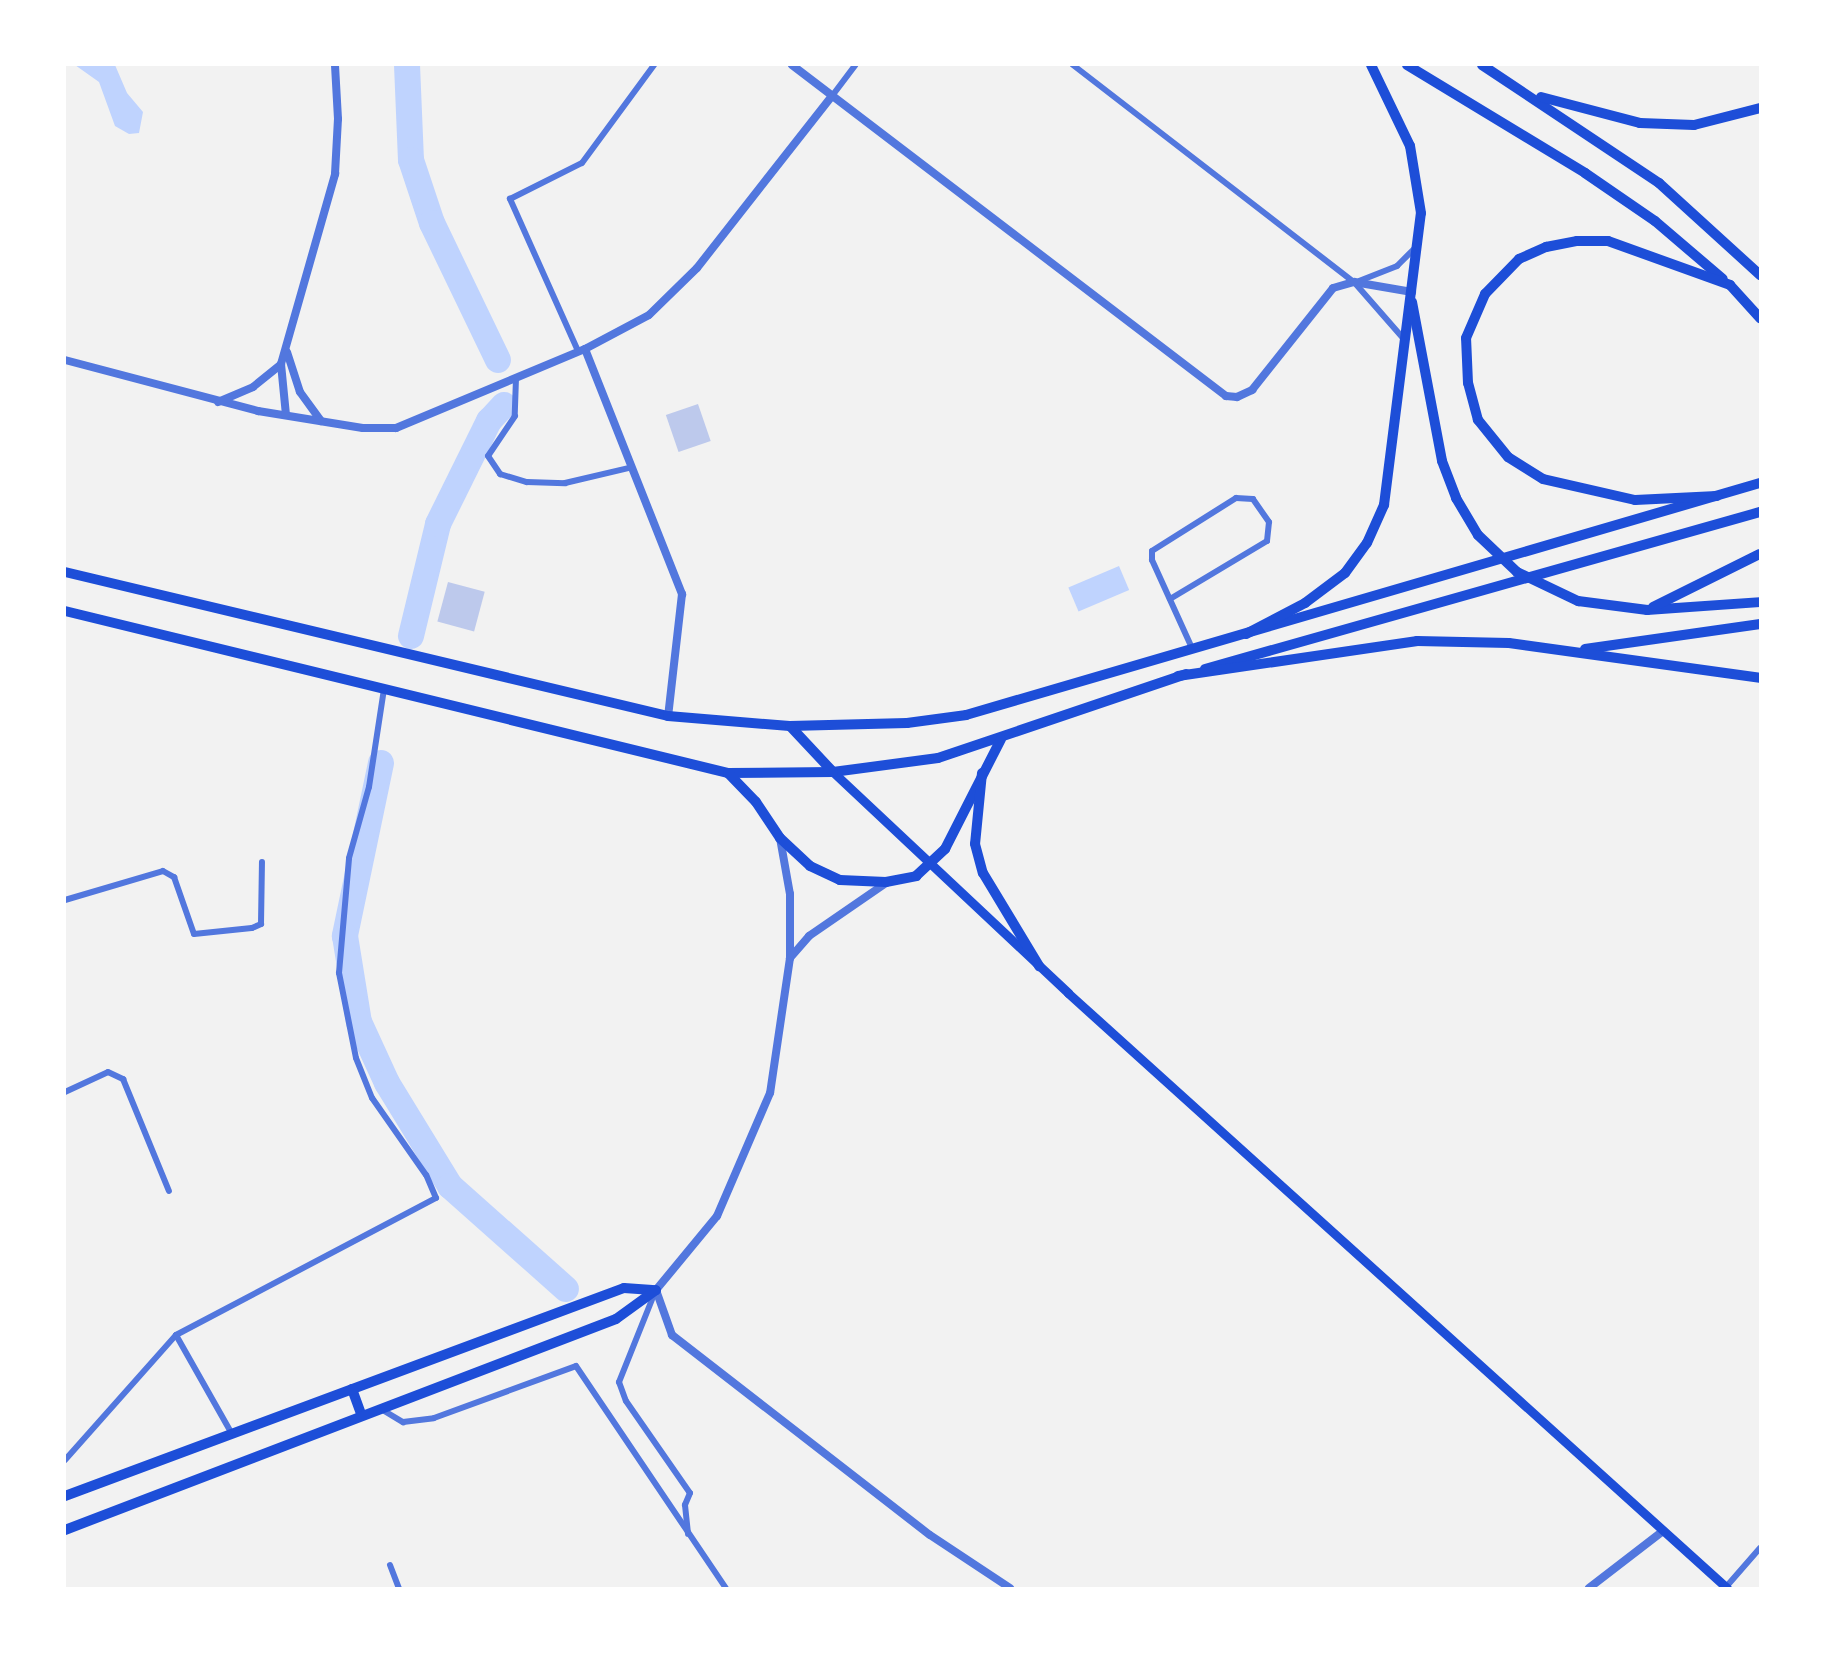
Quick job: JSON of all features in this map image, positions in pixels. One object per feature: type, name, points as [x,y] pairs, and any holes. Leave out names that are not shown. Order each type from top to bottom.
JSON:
[{"type":"main road","points":[[1246,634],[1327,589],[1367,543],[1390,479],[1403,338],[1419,244],[1419,182],[1410,146],[1371,65]]},
{"type":"main road","points":[[1407,65],[1635,208],[1730,285],[1760,318]]},
{"type":"main road","points":[[1482,65],[1531,95],[1659,183],[1756,271]]},
{"type":"main road","points":[[1531,95],[1640,123],[1694,125],[1760,108]]},
{"type":"main road","points":[[1717,496],[1660,502],[1575,489],[1543,479],[1508,457],[1478,420],[1468,383],[1466,338],[1485,294],[1519,259],[1546,247],[1608,241],[1730,285]]},
{"type":"main road","points":[[1412,292],[1419,354],[1442,461],[1456,498],[1478,535],[1517,572],[1549,590],[1578,601],[1647,610],[1760,602]]},
{"type":"main road","points":[[65,572],[668,716],[790,726],[907,723],[967,715],[1760,483]]},
{"type":"main road","points":[[65,611],[728,773],[832,772],[938,758],[1001,739],[1178,676],[1760,512]]},
{"type":"main road","points":[[1647,610],[1760,554]]},
{"type":"main road","points":[[1576,651],[1760,624]]},
{"type":"main road","points":[[1178,676],[1417,641],[1576,651],[1760,678]]},
{"type":"main road","points":[[790,726],[832,772],[1039,967],[1727,1588]]},
{"type":"main road","points":[[728,773],[756,802],[780,838],[810,866],[840,880],[887,883],[916,876],[945,849],[982,768],[1001,739]]},
{"type":"main road","points":[[982,768],[975,844],[982,873],[1039,967]]},
{"type":"main road","points":[[65,1496],[624,1288],[656,1290]]},
{"type":"main road","points":[[65,1530],[360,1414],[617,1319],[656,1290]]},
{"type":"main road","points":[[352,1389],[360,1414]]},
{"type":"street","points":[[286,415],[281,365],[335,174],[338,119],[335,65]]},
{"type":"street","points":[[654,65],[582,163],[510,199],[582,350],[682,594],[668,716]]},
{"type":"street","points":[[792,65],[1226,396],[1247,393],[1327,293],[1397,266],[1419,244]]},
{"type":"street","points":[[65,360],[217,402],[380,430],[396,428],[582,350],[649,315],[673,295],[855,65]]},
{"type":"street","points":[[1073,65],[1354,282],[1403,338]]},
{"type":"street","points":[[1354,282],[1412,292]]},
{"type":"street","points":[[286,350],[300,392],[321,421]]},
{"type":"street","points":[[217,402],[253,387],[281,365]]},
{"type":"street","points":[[516,378],[515,416],[488,456],[500,474],[527,482],[565,483],[629,468]]},
{"type":"street","points":[[1170,599],[1267,541],[1269,522],[1253,499],[1236,498],[1155,545],[1152,560],[1192,648]]},
{"type":"street","points":[[65,1460],[176,1335],[436,1198],[426,1175],[372,1098],[356,1058],[341,990],[338,957],[349,858],[369,787],[384,689]]},
{"type":"street","points":[[688,1536],[685,1505],[690,1493],[626,1401],[619,1381],[656,1290],[717,1216],[770,1093],[790,958],[790,894],[780,838]]},
{"type":"street","points":[[65,900],[163,871],[174,877],[194,934],[256,928],[261,924],[262,862]]},
{"type":"street","points":[[790,958],[809,936],[887,883]]},
{"type":"street","points":[[65,1092],[108,1072],[122,1079],[169,1191]]},
{"type":"street","points":[[656,1290],[672,1335],[930,1535],[1010,1588]]},
{"type":"street","points":[[176,1335],[232,1434]]},
{"type":"street","points":[[379,1407],[403,1422],[433,1418],[576,1366],[688,1536],[726,1588]]},
{"type":"street","points":[[1589,1588],[1663,1531]]},
{"type":"street","points":[[1727,1588],[1760,1548]]},
{"type":"street","points":[[390,1565],[399,1588]]},
{"type":"water","points":[[75,65],[115,65],[127,93],[143,112],[139,133],[129,134],[115,126],[99,82]]},
{"type":"water","points":[[1119,566],[1129,590],[1079,611],[1068,587]]},
{"type":"building","points":[[698,404],[711,441],[679,452],[666,415]]},
{"type":"building","points":[[448,582],[485,592],[474,631],[437,622]]},
{"type":"waterway","points":[[407,65],[411,160],[432,223],[498,360]]},
{"type":"waterway","points":[[411,636],[438,524],[489,421],[504,405]]},
{"type":"waterway","points":[[381,763],[345,936],[359,1022],[387,1083],[450,1186],[566,1289]]}]
